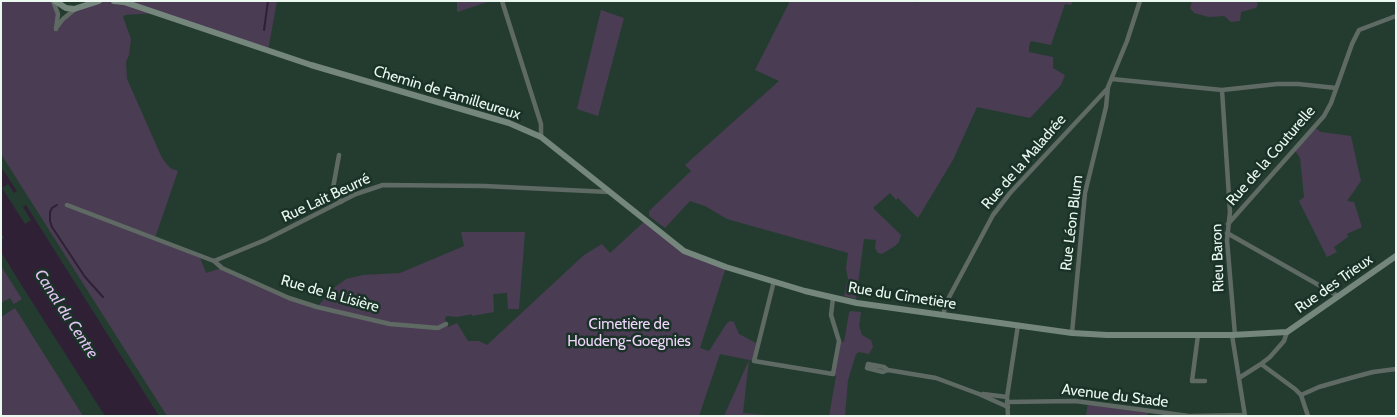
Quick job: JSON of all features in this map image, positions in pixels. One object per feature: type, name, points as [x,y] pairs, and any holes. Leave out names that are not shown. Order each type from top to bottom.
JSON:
[{"type":"street","points":[[54,1],[66,8],[74,9]]},
{"type":"street","points":[[54,1],[58,14],[56,29],[74,9],[99,1]]},
{"type":"street","name":"Chemin de Familleureux","points":[[114,1],[123,2],[302,62],[509,123],[541,138],[598,183]]},
{"type":"street","points":[[502,1],[541,124],[541,138]]},
{"type":"street","points":[[1108,86],[1127,41],[1140,1]]},
{"type":"street","name":"Rue de la Couturelle","points":[[1228,224],[1324,116],[1331,103],[1352,44],[1361,28],[1396,16]]},
{"type":"street","points":[[1112,79],[1222,90],[1277,84],[1336,88]]},
{"type":"street","name":"Rue de la Maladrée","points":[[942,316],[947,301],[992,215],[1108,86]]},
{"type":"street","name":"Rue Léon Blum","points":[[1072,333],[1085,193],[1106,107],[1108,86]]},
{"type":"street","name":"Rieu Baron","points":[[1222,90],[1230,212],[1227,233],[1233,335],[1245,415]]},
{"type":"street","points":[[339,155],[333,188],[341,202]]},
{"type":"street","name":"Rue du Cimetière","points":[[598,183],[684,251],[726,267],[833,298],[942,316],[1072,333],[1107,335],[1233,335],[1287,332]]},
{"type":"street","name":"Rue Lait Beurré","points":[[214,261],[265,240],[341,202],[376,187],[390,185],[484,186],[611,192]]},
{"type":"street","points":[[67,205],[214,261]]},
{"type":"street","points":[[1227,233],[1338,296]]},
{"type":"street","name":"Rue des Trieux","points":[[1287,332],[1396,256]]},
{"type":"street","name":"Rue de la Lisière","points":[[214,261],[230,272],[289,298],[317,307],[390,324],[438,328],[446,324]]},
{"type":"street","points":[[774,281],[754,361],[833,374],[839,341],[831,316],[833,298]]},
{"type":"street","points":[[1008,416],[1007,402],[1018,326]]},
{"type":"street","points":[[1238,378],[1261,364],[1279,348],[1287,332]]},
{"type":"street","points":[[1198,335],[1192,381],[1204,381]]},
{"type":"street","points":[[1261,364],[1296,389],[1301,395],[1308,416]]},
{"type":"street","points":[[867,366],[884,367],[888,370],[936,378],[1007,402]]},
{"type":"street","points":[[1301,395],[1319,387],[1354,377],[1396,369]]},
{"type":"street","name":"Avenue du Stade","points":[[979,394],[1007,402],[1075,400],[1190,416],[1245,415]]},
{"type":"green space","name":"Cimetière de Houdeng-Goegnies","points":[[1,1],[53,1],[58,14],[56,27],[67,14],[99,1],[277,1],[268,51],[157,13],[125,15],[123,17],[131,39],[126,62],[127,79],[162,158],[170,168],[178,171],[155,238],[199,255],[206,273],[222,268],[289,298],[317,307],[335,287],[346,279],[363,275],[400,273],[464,246],[461,232],[525,232],[519,309],[508,309],[507,293],[493,294],[494,312],[472,316],[472,314],[457,317],[447,316],[445,318],[448,327],[457,323],[468,341],[479,341],[487,345],[584,255],[602,244],[610,253],[646,220],[675,245],[726,267],[700,348],[709,351],[730,321],[734,322],[739,334],[758,344],[754,361],[720,354],[699,416],[167,416],[1,154]]},
{"type":"green space","points":[[457,1],[491,1],[457,12]]},
{"type":"green space","points":[[790,1],[914,1],[917,3],[918,1],[1073,1],[1071,5],[1065,4],[1051,45],[1031,41],[1029,46],[1029,52],[1053,57],[1053,68],[1065,75],[1061,85],[1030,118],[977,107],[953,160],[918,218],[898,198],[896,200],[890,193],[873,208],[901,235],[899,242],[895,246],[882,254],[878,253],[875,248],[876,240],[864,239],[856,299],[844,296],[848,279],[846,268],[848,253],[727,219],[705,206],[690,201],[665,228],[649,216],[649,211],[691,171],[685,165],[779,81],[755,70]]},
{"type":"green space","points":[[1192,1],[1256,1],[1258,4],[1256,8],[1241,12],[1240,21],[1231,22],[1224,16],[1209,17],[1194,13],[1190,8]]},
{"type":"green space","points":[[601,10],[624,18],[598,116],[577,109]]},
{"type":"green space","points":[[1314,127],[1321,132],[1351,136],[1361,181],[1347,201],[1354,202],[1362,227],[1347,234],[1348,237],[1334,247],[1337,252],[1327,257],[1299,201],[1304,197],[1300,158],[1294,149]]},
{"type":"green space","points":[[1,266],[22,299],[14,304],[10,298],[1,303]]},
{"type":"green space","points":[[15,308],[83,416],[1,416],[1,317]]},
{"type":"green space","points":[[851,311],[861,312],[859,326],[862,335],[871,340],[873,347],[869,354],[859,352],[856,354],[848,380],[845,416],[829,416],[836,376],[833,374],[839,341],[844,342],[849,313]]},
{"type":"green space","points":[[749,360],[743,413],[777,416],[724,416]]},
{"type":"green space","points":[[1088,402],[1148,411],[1148,416],[1086,416]]},
{"type":"water","name":"Canal du Centre","points":[[1,167],[17,191],[14,193],[8,184],[2,188],[25,224],[31,220],[23,207],[26,205],[159,416],[105,416],[29,297],[1,252],[1,240],[4,238],[1,233]]},
{"type":"waterway","points":[[264,30],[268,1]]},
{"type":"waterway","points":[[57,205],[50,212],[52,227],[85,277],[103,297]]}]
